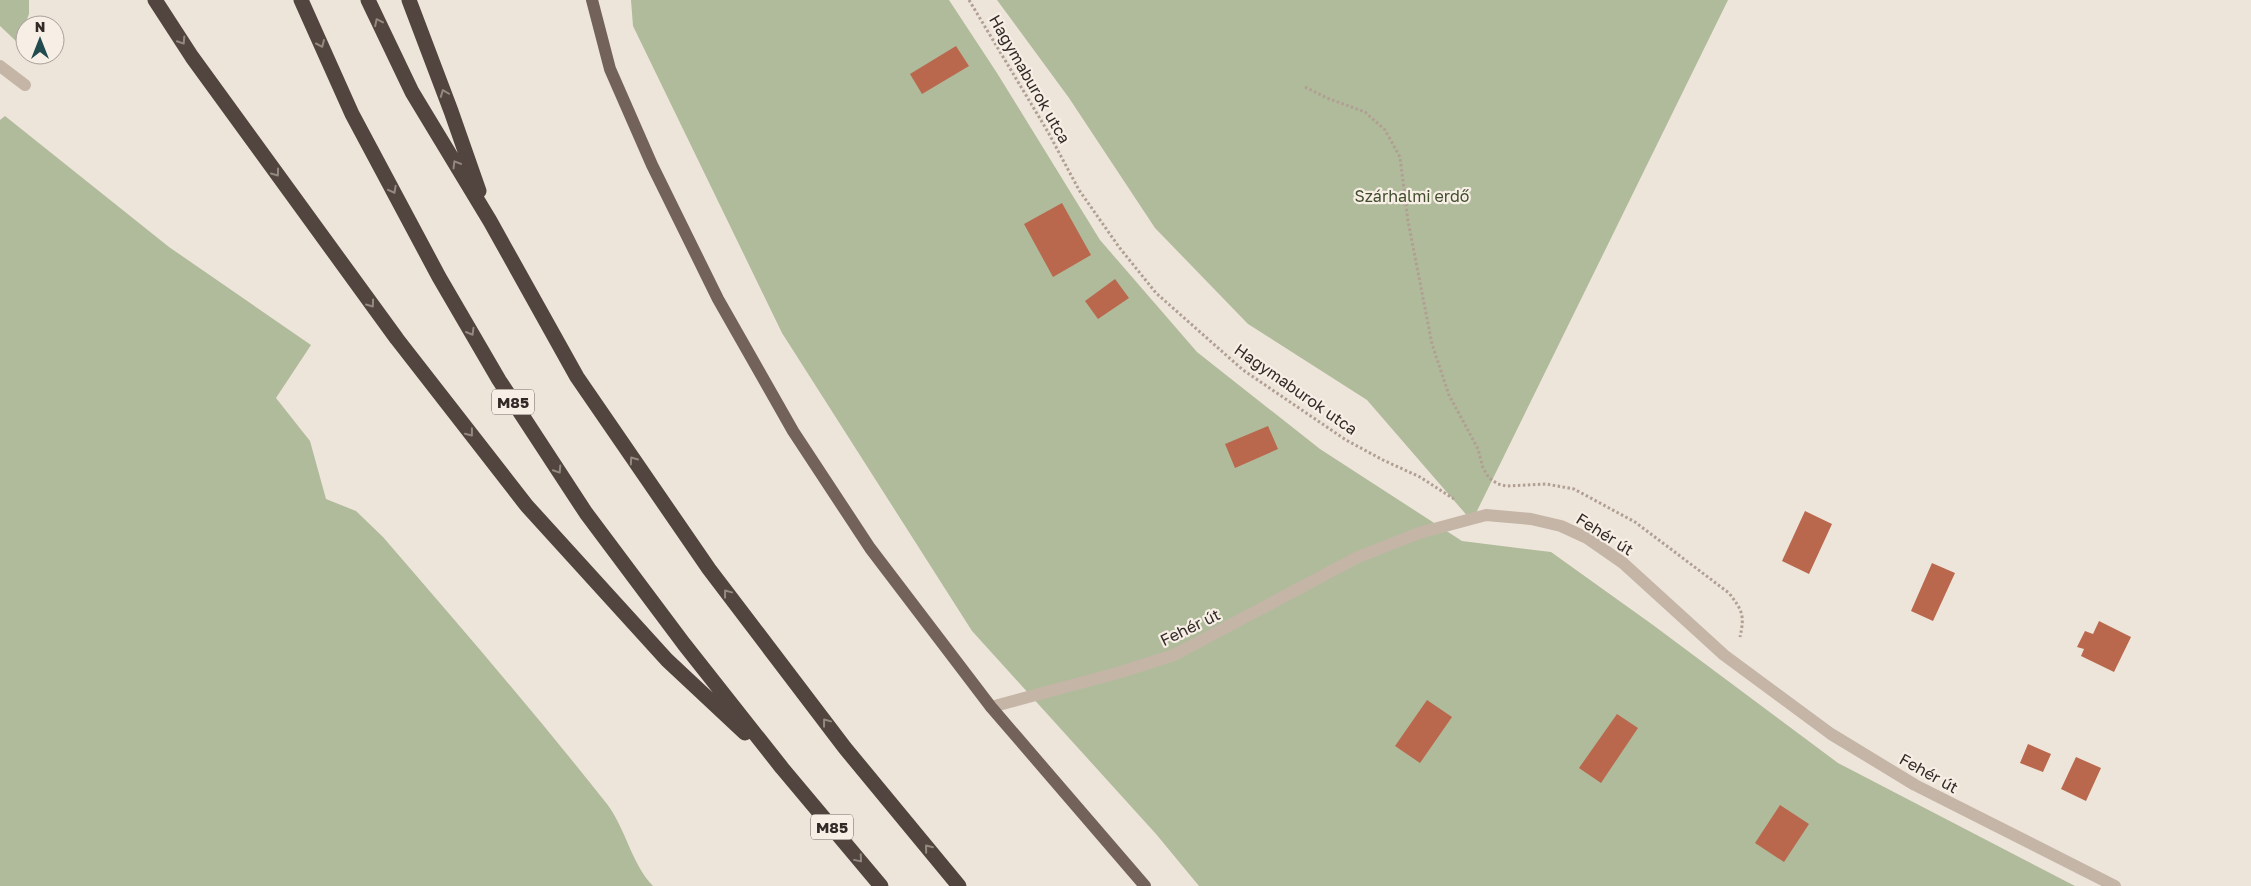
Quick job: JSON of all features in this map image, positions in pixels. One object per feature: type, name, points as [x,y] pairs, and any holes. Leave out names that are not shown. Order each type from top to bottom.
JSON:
[{"type":"highway","points":[[155,0],[192,57],[396,339],[527,506],[667,660],[782,768]]},
{"type":"highway","name":"M85","points":[[301,0],[352,114],[439,277],[499,380],[586,513],[678,636],[782,768],[881,886]]},
{"type":"highway","points":[[368,0],[412,92],[490,221],[577,377],[709,569],[846,748],[958,886]]},
{"type":"highway","points":[[409,0],[490,221]]},
{"type":"main road","points":[[592,0],[610,68],[652,165],[718,299],[793,431],[870,548],[991,708],[1145,886]]},
{"type":"street","points":[[0,66],[25,85]]},
{"type":"street","name":"Fehér út","points":[[991,708],[1046,691],[1121,672],[1174,655],[1356,558],[1419,534],[1486,515],[1503,515],[1530,519],[1561,526],[1586,538],[1623,563],[1724,655],[1831,734],[1915,785],[2115,886]]},
{"type":"path","name":"Hagymaburok utca","points":[[969,0],[1048,132],[1079,190],[1119,247],[1156,293],[1243,370],[1346,440],[1442,491],[1457,501],[1470,519]]},
{"type":"path","points":[[1305,87],[1327,98],[1365,112],[1385,130],[1400,158],[1408,221],[1432,344],[1449,395],[1478,449],[1483,468],[1489,478],[1498,484],[1506,486],[1546,484],[1574,489],[1635,522],[1668,546],[1728,593],[1741,608],[1743,622],[1740,638],[1724,655]]},
{"type":"green space","points":[[0,0],[29,0],[29,15],[15,15],[15,40],[0,26]]},
{"type":"green space","points":[[631,0],[949,0],[997,73],[1100,240],[1197,352],[1320,449],[1462,541],[1551,552],[1653,625],[1838,763],[2075,886],[1199,886],[1156,834],[972,631],[782,333],[633,26]]},
{"type":"green space","name":"Szárhalmi erdő","points":[[997,0],[1728,0],[1476,513],[1470,519],[1367,400],[1248,324],[1155,228],[1069,98]]},
{"type":"green space","points":[[5,116],[169,247],[311,345],[276,398],[310,441],[326,499],[356,511],[383,537],[496,669],[607,804],[614,814],[639,867],[653,886],[0,886],[0,120]]},
{"type":"building","points":[[956,46],[969,66],[922,94],[910,74]]},
{"type":"building","points":[[1062,203],[1091,255],[1053,277],[1024,224]]},
{"type":"building","points":[[1115,279],[1129,298],[1098,319],[1085,301]]},
{"type":"building","points":[[1268,426],[1278,449],[1235,468],[1225,444]]},
{"type":"building","points":[[1805,511],[1832,524],[1809,574],[1782,561]]},
{"type":"building","points":[[1932,563],[1955,573],[1933,621],[1911,611]]},
{"type":"building","points":[[2099,621],[2131,637],[2114,672],[2081,656],[2084,649],[2077,647],[2085,631],[2093,634]]},
{"type":"building","points":[[1427,700],[1452,717],[1420,763],[1395,746]]},
{"type":"building","points":[[1617,714],[1638,728],[1601,783],[1579,768]]},
{"type":"building","points":[[2028,744],[2051,754],[2043,772],[2020,763]]},
{"type":"building","points":[[2076,757],[2101,768],[2086,801],[2061,789]]},
{"type":"building","points":[[1780,805],[1809,824],[1784,862],[1755,843]]}]
